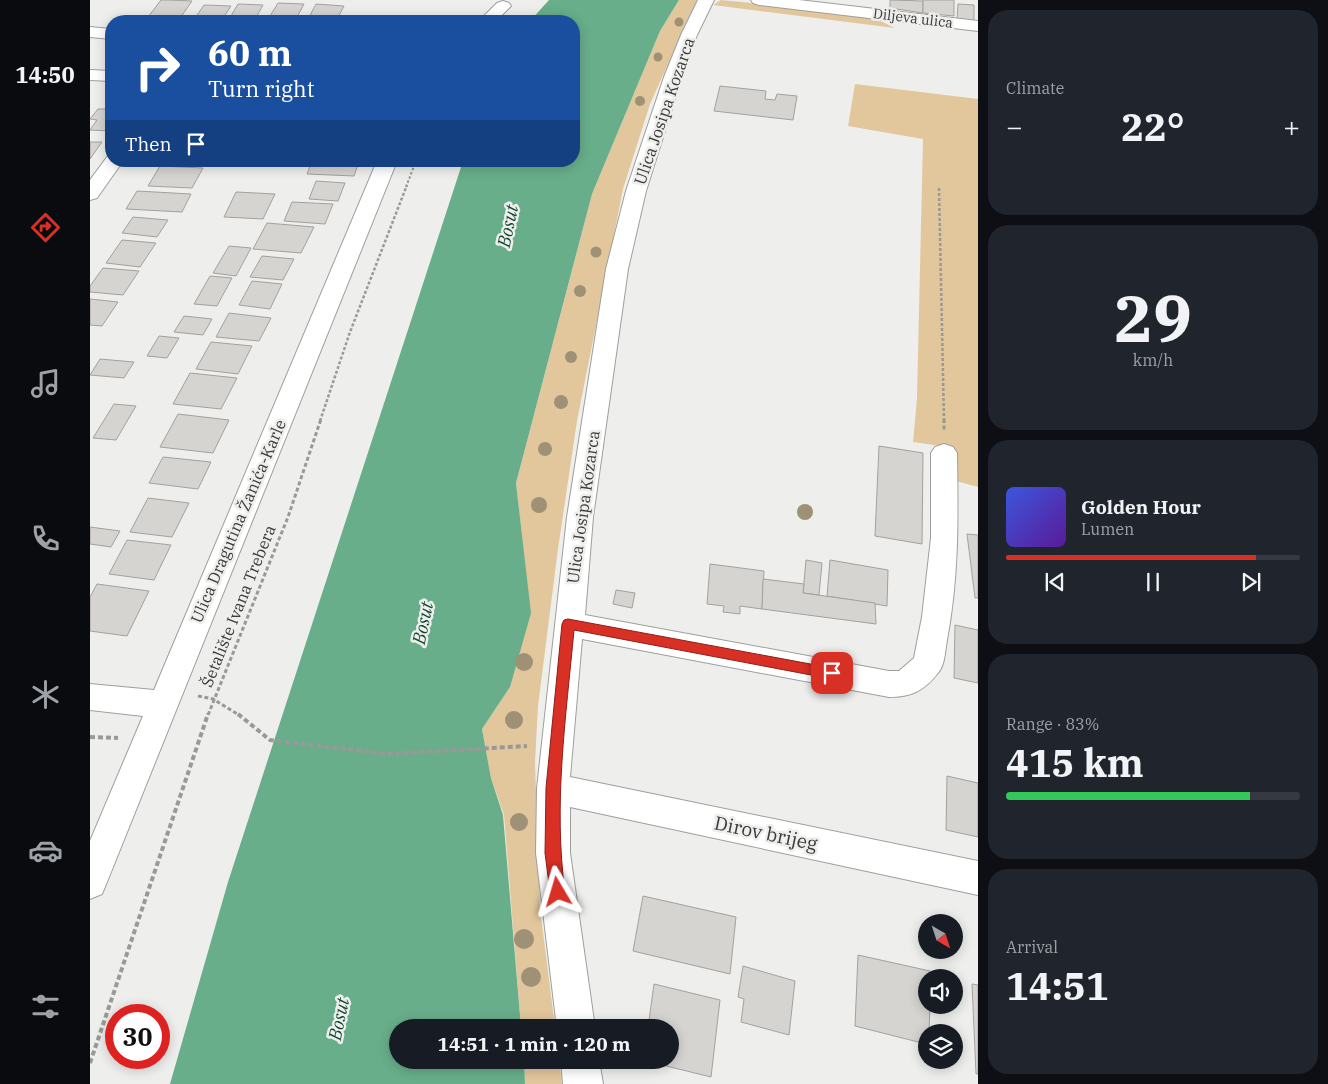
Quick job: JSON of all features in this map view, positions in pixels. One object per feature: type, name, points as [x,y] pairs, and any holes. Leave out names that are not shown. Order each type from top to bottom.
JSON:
[{"type":"street","name":"Ulica Josipa Kozarca","points":[[575,1019],[552,853],[553,788],[580,517],[617,269],[636,191],[673,77],[689,35],[706,0]]},
{"type":"street","name":"Diljeva ulica","points":[[760,0],[978,26]]},
{"type":"street","points":[[493,15],[503,6]]},
{"type":"street","points":[[90,32],[105,33]]},
{"type":"street","points":[[90,75],[105,76]]},
{"type":"street","points":[[90,194],[110,167]]},
{"type":"street","name":"Ulica Dragutina Žanića-Karle","points":[[90,882],[385,167]]},
{"type":"street","points":[[568,624],[888,684],[906,684],[928,664],[938,617],[945,538],[944,453]]},
{"type":"street","points":[[90,697],[166,697]]},
{"type":"street","name":"Dirov brijeg","points":[[553,788],[978,878]]},
{"type":"street","points":[[581,1069],[583,1084]]},
{"type":"path","name":"Šetalište Ivana Trebera","points":[[90,1062],[213,699],[288,517],[350,332],[414,167]]},
{"type":"path","points":[[939,188],[944,453]]},
{"type":"path","points":[[166,697],[213,699],[232,709],[270,740],[387,754],[492,750]]},
{"type":"shaded area","points":[[679,0],[697,0],[650,104],[623,189],[577,421],[538,706],[535,762],[540,908],[554,1019],[520,1019],[504,815],[491,778],[482,729],[510,687],[526,572],[516,483],[592,194],[660,31]]},
{"type":"shaded area","points":[[721,0],[866,14],[895,28],[713,5]]},
{"type":"shaded area","points":[[855,84],[978,99],[978,487],[956,481],[955,448],[913,442],[917,398],[923,139],[848,126]]},
{"type":"shaded area","points":[[524,1069],[560,1069],[562,1084],[525,1084]]},
{"type":"water","name":"Bosut","points":[[549,0],[679,0],[660,31],[592,194],[516,483],[531,613],[510,687],[482,729],[491,778],[503,815],[520,1019],[389,1019],[389,1069],[524,1069],[525,1084],[170,1084],[228,882],[461,167],[580,167],[580,15],[535,15]]},
{"type":"building","points":[[161,0],[192,1],[182,15],[150,15]]},
{"type":"building","points":[[890,0],[923,1],[923,13],[890,8]]},
{"type":"building","points":[[923,0],[954,0],[954,16],[923,13]]},
{"type":"building","points":[[278,3],[304,4],[298,15],[271,15]]},
{"type":"building","points":[[238,4],[263,5],[257,15],[232,15]]},
{"type":"building","points":[[316,4],[344,6],[339,15],[310,15]]},
{"type":"building","points":[[958,4],[974,5],[974,22],[957,20]]},
{"type":"building","points":[[204,5],[231,6],[225,15],[197,15]]},
{"type":"building","points":[[720,86],[766,91],[765,99],[775,100],[777,94],[797,96],[793,120],[714,111]]},
{"type":"building","points":[[98,109],[105,109],[105,131],[90,130],[97,120],[90,119]]},
{"type":"building","points":[[90,142],[102,142],[90,159]]},
{"type":"building","points":[[159,167],[203,168],[192,188],[148,186]]},
{"type":"building","points":[[310,167],[357,167],[354,176],[307,174]]},
{"type":"building","points":[[316,181],[345,183],[338,201],[309,199]]},
{"type":"building","points":[[137,191],[191,194],[182,212],[126,209]]},
{"type":"building","points":[[236,192],[275,194],[263,219],[224,217]]},
{"type":"building","points":[[292,202],[333,204],[325,224],[284,221]]},
{"type":"building","points":[[133,217],[168,220],[157,237],[122,233]]},
{"type":"building","points":[[267,223],[314,227],[301,253],[253,249]]},
{"type":"building","points":[[122,240],[156,243],[140,267],[106,263]]},
{"type":"building","points":[[229,246],[251,248],[236,276],[213,273]]},
{"type":"building","points":[[262,256],[294,259],[283,280],[250,277]]},
{"type":"building","points":[[103,268],[139,271],[123,295],[90,292],[90,286]]},
{"type":"building","points":[[210,276],[232,278],[217,306],[194,304]]},
{"type":"building","points":[[252,281],[282,284],[270,309],[239,305]]},
{"type":"building","points":[[90,299],[118,302],[102,326],[90,325]]},
{"type":"building","points":[[229,313],[271,318],[259,341],[216,337]]},
{"type":"building","points":[[184,316],[212,319],[203,335],[174,332]]},
{"type":"building","points":[[159,336],[179,338],[167,358],[147,356]]},
{"type":"building","points":[[211,342],[252,346],[238,374],[196,369]]},
{"type":"building","points":[[100,359],[134,362],[124,378],[90,375]]},
{"type":"building","points":[[190,373],[237,378],[221,409],[173,404]]},
{"type":"building","points":[[114,404],[136,406],[116,440],[93,438]]},
{"type":"building","points":[[178,414],[229,420],[213,453],[160,447]]},
{"type":"building","points":[[879,446],[923,453],[922,544],[875,536]]},
{"type":"building","points":[[163,457],[211,462],[198,489],[149,483]]},
{"type":"building","points":[[148,498],[189,503],[172,537],[130,532]]},
{"type":"building","points":[[90,527],[120,531],[111,547],[90,544]]},
{"type":"building","points":[[967,534],[978,535],[978,598],[975,598]]},
{"type":"building","points":[[127,540],[171,545],[154,580],[109,574]]},
{"type":"building","points":[[806,560],[822,563],[819,595],[803,593]]},
{"type":"building","points":[[830,560],[888,570],[887,606],[827,596]]},
{"type":"building","points":[[710,564],[764,571],[762,609],[740,606],[740,614],[723,612],[724,606],[707,604]]},
{"type":"building","points":[[763,579],[804,584],[803,593],[875,603],[876,624],[762,609]]},
{"type":"building","points":[[97,584],[149,591],[127,636],[90,631],[90,597]]},
{"type":"building","points":[[616,590],[635,593],[632,608],[613,604]]},
{"type":"building","points":[[955,625],[978,630],[978,683],[954,678]]},
{"type":"building","points":[[947,776],[978,783],[978,837],[946,830]]},
{"type":"building","points":[[643,896],[736,917],[730,974],[633,951]]},
{"type":"building","points":[[858,955],[921,969],[918,969],[918,1014],[930,1014],[929,1024],[918,1024],[918,1042],[855,1026]]},
{"type":"building","points":[[743,966],[795,981],[789,1035],[741,1022],[744,999],[738,997]]},
{"type":"building","points":[[654,984],[720,1000],[711,1077],[678,1069],[679,1019],[649,1019]]},
{"type":"building","points":[[972,984],[978,985],[978,1074],[976,1074]]},
{"type":"route","points":[[558,892],[552,853],[553,788],[568,624],[832,673]]}]
